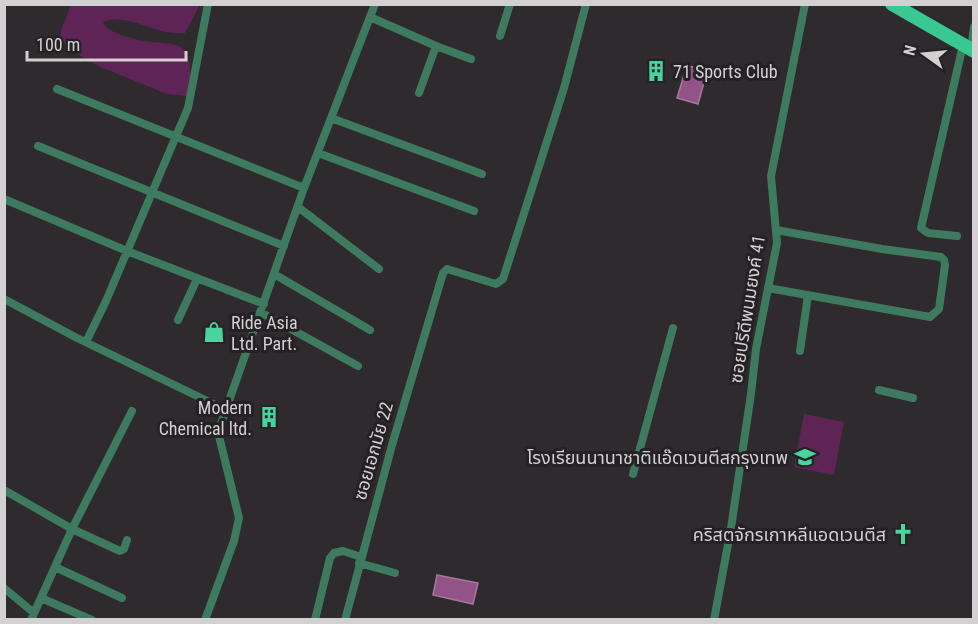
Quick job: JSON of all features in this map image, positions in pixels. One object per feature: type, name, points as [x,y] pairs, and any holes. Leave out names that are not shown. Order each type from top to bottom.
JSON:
[{"type":"main road","points":[[897,6],[969,48]]},
{"type":"street","points":[[86,342],[106,301],[188,108],[208,4]]},
{"type":"street","points":[[205,620],[238,530],[239,518],[218,432],[304,188],[375,4]]},
{"type":"street","points":[[500,36],[510,4]]},
{"type":"street","name":"ซอยเอกมัย 22","points":[[345,620],[360,560],[443,273],[447,269],[496,284],[503,279],[564,88],[586,4]]},
{"type":"street","name":"ซอยปรีดีพนมยงค์ 41","points":[[714,620],[730,535],[756,349],[777,243],[771,176],[806,4]]},
{"type":"street","points":[[370,17],[471,59]]},
{"type":"street","points":[[957,236],[925,232],[921,228],[974,27]]},
{"type":"street","points":[[420,93],[436,46]]},
{"type":"street","points":[[57,89],[304,188]]},
{"type":"street","points":[[331,118],[482,174]]},
{"type":"street","points":[[38,146],[284,246]]},
{"type":"street","points":[[318,153],[474,211]]},
{"type":"street","points":[[4,199],[262,308],[358,366]]},
{"type":"street","points":[[298,207],[379,268]]},
{"type":"street","points":[[768,288],[930,317],[939,309],[944,260],[935,256],[776,230]]},
{"type":"street","points":[[274,274],[370,330]]},
{"type":"street","points":[[178,320],[197,279]]},
{"type":"street","points":[[800,351],[808,295]]},
{"type":"street","points":[[4,299],[226,410]]},
{"type":"street","points":[[633,474],[673,328]]},
{"type":"street","points":[[879,390],[913,398]]},
{"type":"street","points":[[4,588],[32,616],[72,529],[132,411]]},
{"type":"street","points":[[4,490],[72,529],[120,551],[124,549],[127,540]]},
{"type":"street","points":[[315,620],[330,558],[334,553],[343,551],[395,573]]},
{"type":"street","points":[[55,567],[122,598]]},
{"type":"street","points":[[41,598],[92,620]]},
{"type":"shaded area","points":[[71,5],[200,5],[185,33],[165,32],[134,22],[110,20],[103,22],[109,29],[122,35],[177,45],[184,50],[189,58],[189,96],[167,94],[98,66],[69,49],[61,38],[61,30]]},
{"type":"shaded area","points":[[687,65],[707,72],[698,104],[677,98]]},
{"type":"shaded area","points":[[804,414],[844,422],[834,475],[794,467]]},
{"type":"shaded area","points":[[437,575],[478,583],[473,604],[433,595]]},
{"type":"place","name":"71 Sports Club","points":[[656,71]]},
{"type":"place","name":"Ride Asia Ltd. Part.","points":[[214,332]]},
{"type":"place","name":"Modern Chemical ltd.","points":[[269,417]]},
{"type":"place","name":"โรงเรียนนานาชาติแอ๊ดเวนตีสกรุงเทพ","points":[[805,457]]},
{"type":"place","name":"คริสตจักรเกาหลีแอดเวนตีส","points":[[903,534]]}]
